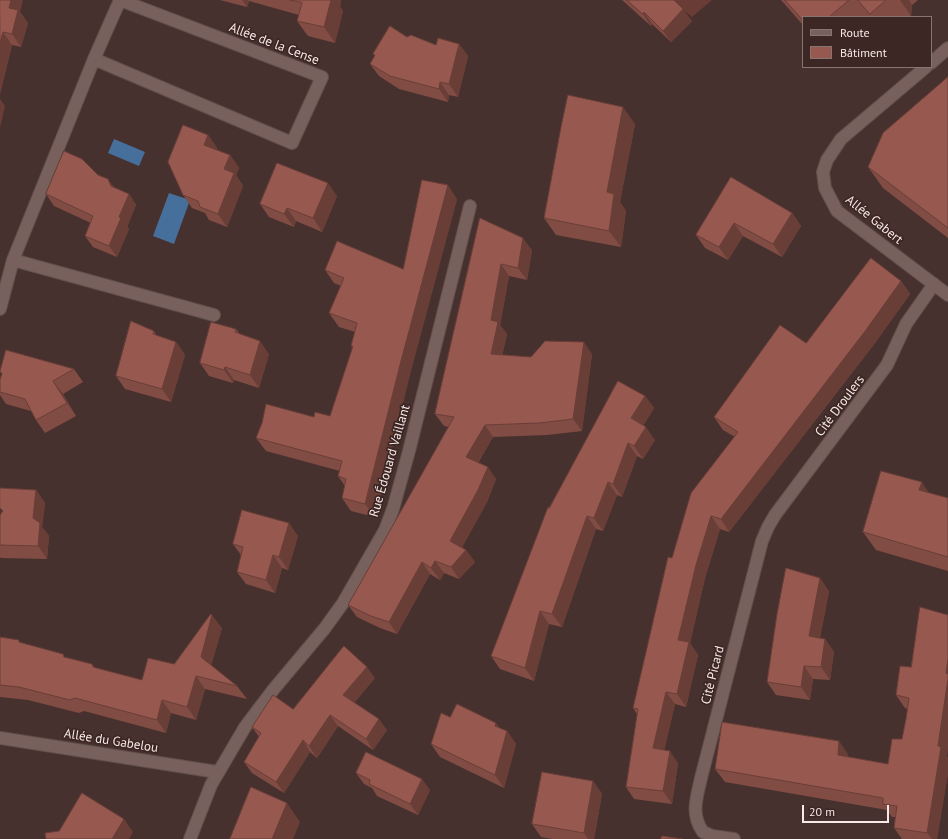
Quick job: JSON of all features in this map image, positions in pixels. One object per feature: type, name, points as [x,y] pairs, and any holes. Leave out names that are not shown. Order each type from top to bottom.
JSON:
[{"type":"street","name":"Allée de la Cense","points":[[0,309],[13,260],[94,59],[120,0],[322,77],[292,143],[94,59]]},
{"type":"street","points":[[932,62],[948,48]]},
{"type":"street","name":"Allée Gabert","points":[[925,68],[841,139],[827,160],[823,172],[825,188],[837,211],[948,295]]},
{"type":"street","name":"Rue Édouard Vaillant","points":[[190,839],[204,799],[217,772],[273,690],[325,628],[343,603],[385,530],[393,509],[407,458],[470,206]]},
{"type":"street","points":[[13,260],[214,315]]},
{"type":"street","name":"Cité Droulers","points":[[762,541],[775,515],[887,365],[906,324],[934,284]]},
{"type":"street","name":"Cité Picard","points":[[734,839],[712,836],[703,832],[696,818],[696,804],[701,778],[762,541]]},
{"type":"street","name":"Allée du Gabelou","points":[[0,738],[217,772]]},
{"type":"shaded area","points":[[671,0],[712,0],[692,17]]},
{"type":"water","points":[[114,139],[145,152],[139,166],[108,153]]},
{"type":"water","points":[[169,193],[190,200],[174,244],[153,236]]},
{"type":"building","points":[[0,0],[11,0],[9,8],[18,10],[12,34],[3,32],[0,43]]},
{"type":"building","points":[[290,0],[331,0],[324,27],[297,21],[302,3]]},
{"type":"building","points":[[627,0],[674,0],[683,9],[663,31],[644,12],[643,14]]},
{"type":"building","points":[[785,0],[849,0],[830,16],[802,16],[802,19]]},
{"type":"building","points":[[858,0],[886,0],[870,14]]},
{"type":"building","points":[[390,26],[407,37],[411,35],[436,45],[438,38],[459,44],[449,84],[440,82],[439,89],[390,76],[370,64],[375,55],[373,54]]},
{"type":"building","points":[[948,77],[948,228],[868,167],[883,133]]},
{"type":"building","points":[[568,95],[623,107],[607,192],[614,194],[609,231],[544,218]]},
{"type":"building","points":[[183,125],[208,135],[204,145],[230,155],[224,169],[234,173],[218,214],[200,207],[198,201],[183,195],[168,162]]},
{"type":"building","points":[[64,151],[82,159],[98,175],[108,179],[111,186],[129,194],[109,246],[85,236],[93,216],[46,194]]},
{"type":"building","points":[[277,163],[328,183],[313,218],[287,208],[284,214],[260,204]]},
{"type":"building","points":[[731,177],[792,213],[773,244],[734,223],[719,247],[696,235]]},
{"type":"building","points":[[422,180],[448,185],[365,504],[342,498],[346,479],[338,476],[342,461],[256,438],[262,423],[266,404],[314,417],[315,412],[330,416],[353,346],[351,346],[357,323],[329,313],[344,278],[325,270],[337,241],[403,269]]},
{"type":"building","points":[[480,218],[523,238],[518,268],[501,264],[491,320],[498,322],[491,354],[531,357],[545,341],[584,342],[573,419],[539,423],[485,425],[466,457],[488,467],[478,490],[450,541],[466,550],[451,567],[435,561],[431,568],[422,562],[389,622],[371,616],[348,605],[454,417],[435,414]]},
{"type":"building","points":[[871,258],[901,281],[866,330],[721,519],[711,516],[696,565],[678,640],[689,642],[677,694],[666,692],[653,748],[670,751],[663,791],[626,787],[638,709],[633,708],[668,557],[672,558],[691,493],[738,432],[714,417],[780,325],[806,343]]},
{"type":"building","points":[[131,321],[154,331],[153,334],[176,342],[162,389],[116,376]]},
{"type":"building","points":[[211,322],[236,329],[235,332],[260,341],[250,375],[225,367],[224,370],[200,363]]},
{"type":"building","points":[[6,350],[74,369],[53,381],[67,403],[36,420],[25,399],[0,392],[0,380],[2,373],[0,372]]},
{"type":"building","points":[[618,381],[645,396],[631,418],[646,427],[634,446],[628,443],[613,484],[608,482],[594,518],[587,516],[552,614],[540,611],[525,668],[491,656],[548,507],[549,508]]},
{"type":"building","points":[[881,471],[922,482],[919,490],[948,498],[948,557],[863,532]]},
{"type":"building","points":[[0,488],[36,490],[33,518],[40,523],[38,546],[0,545],[0,515],[3,511],[0,508]]},
{"type":"building","points":[[242,510],[289,523],[279,557],[273,555],[266,580],[237,572],[243,547],[233,544]]},
{"type":"building","points":[[786,568],[820,578],[809,636],[825,639],[821,667],[804,666],[801,687],[767,682],[777,614]]},
{"type":"building","points":[[920,607],[948,615],[948,659],[946,673],[948,674],[948,679],[938,746],[941,747],[927,833],[894,828],[897,806],[883,804],[883,798],[715,769],[722,722],[839,741],[838,755],[888,764],[892,739],[902,739],[909,698],[896,695],[900,666],[911,667]]},
{"type":"building","points":[[211,614],[212,615],[201,657],[237,686],[196,676],[187,707],[162,700],[157,720],[75,698],[70,700],[19,687],[0,685],[0,637],[19,640],[19,642],[63,654],[64,657],[92,664],[93,667],[142,680],[148,658],[174,664]]},
{"type":"building","points":[[344,646],[367,667],[343,695],[379,719],[366,739],[330,715],[309,746],[303,740],[276,782],[244,762],[261,733],[252,727],[273,695],[293,709]]},
{"type":"building","points":[[457,704],[496,723],[495,726],[507,731],[495,775],[431,744],[441,713],[450,717]]},
{"type":"building","points":[[366,752],[422,779],[410,804],[369,784],[370,780],[356,773]]},
{"type":"building","points":[[542,772],[593,781],[584,833],[532,824]]},
{"type":"building","points":[[251,787],[287,803],[272,839],[230,839]]},
{"type":"building","points":[[82,793],[124,819],[112,839],[46,839],[45,833],[59,831]]},
{"type":"building","points":[[662,836],[683,839],[661,839]]}]
